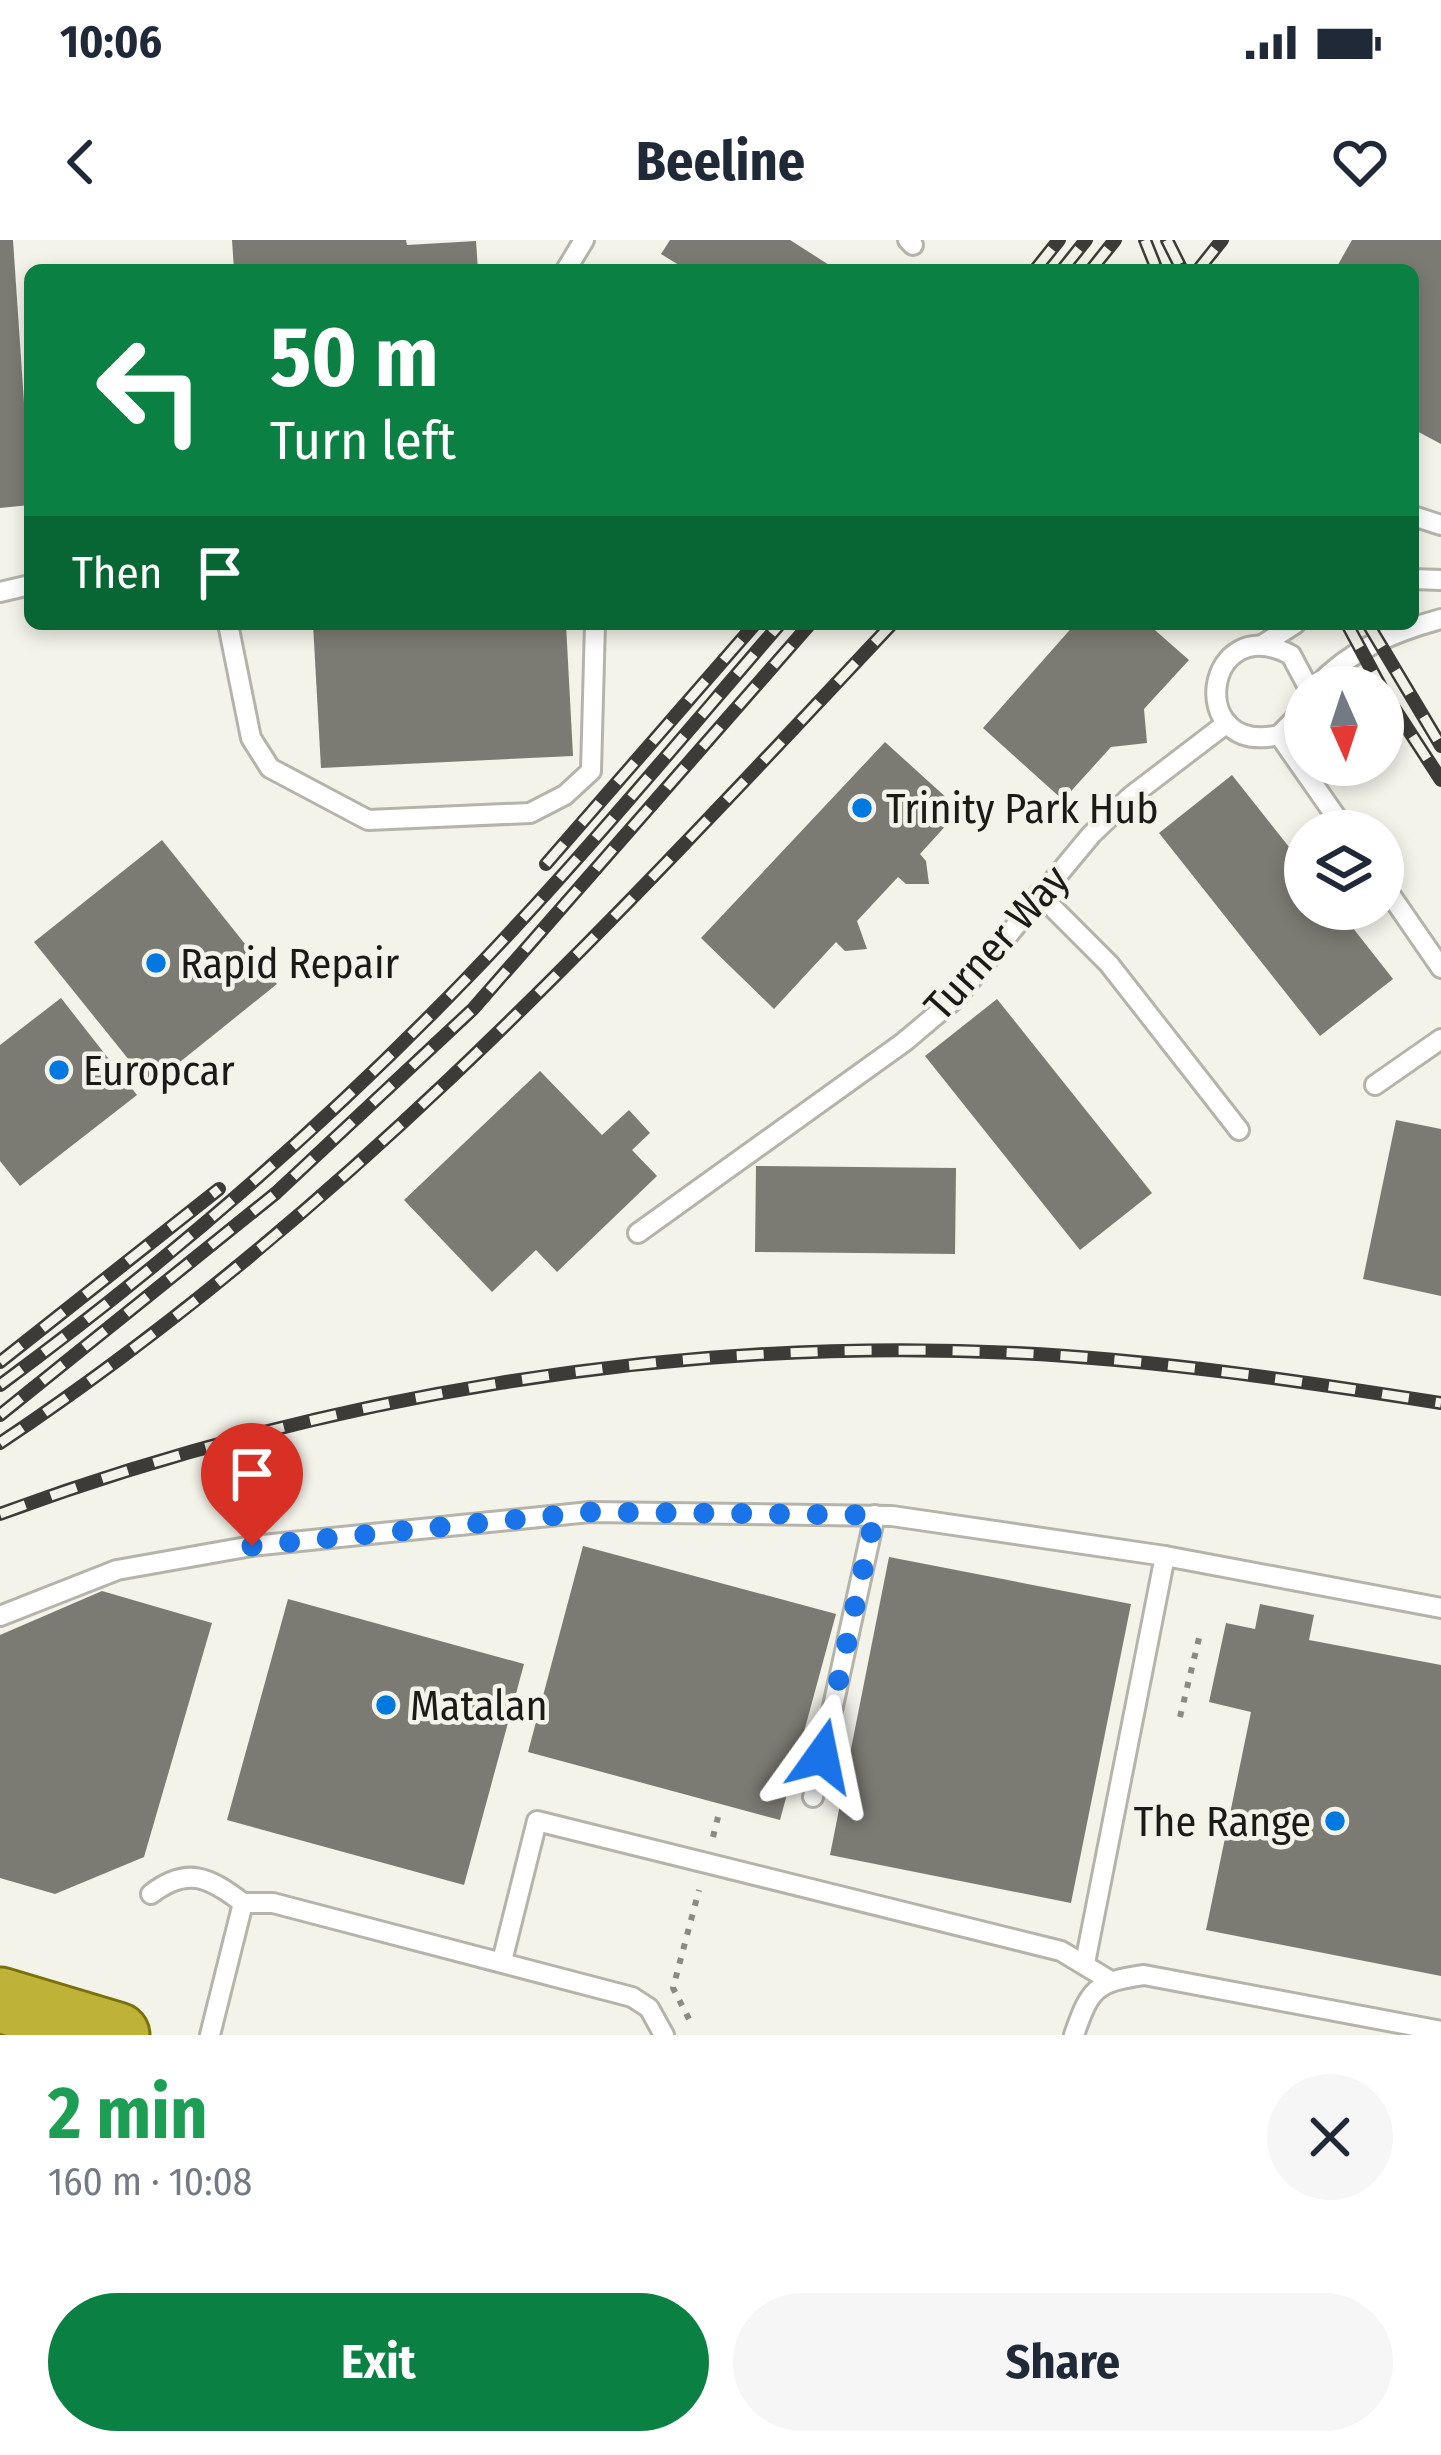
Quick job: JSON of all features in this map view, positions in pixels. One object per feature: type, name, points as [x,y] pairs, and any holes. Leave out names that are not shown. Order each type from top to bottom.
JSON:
[{"type":"highway","points":[[0,2000],[117,2035]]},
{"type":"lane","points":[[229,630],[251,738],[270,768],[368,820],[530,813],[565,795],[590,771],[595,630]]},
{"type":"lane","points":[[1284,731],[1279,736],[1251,737],[1227,723],[1215,695],[1222,666],[1247,647],[1262,645],[1286,630]]},
{"type":"lane","points":[[1335,666],[1370,645],[1411,630]]},
{"type":"lane","points":[[1262,645],[1291,655],[1298,666]]},
{"type":"lane","name":"Turner Way","points":[[638,1233],[955,999],[1039,894],[1130,796],[1227,723]]},
{"type":"lane","points":[[1279,736],[1331,810]]},
{"type":"lane","points":[[1039,894],[1097,950],[1239,1130]]},
{"type":"lane","points":[[1404,914],[1441,968]]},
{"type":"lane","points":[[1375,1085],[1441,1039]]},
{"type":"lane","points":[[0,1616],[117,1570],[252,1546],[590,1512],[875,1515],[1165,1556],[1441,1608]]},
{"type":"lane","points":[[813,1797],[875,1515]]},
{"type":"lane","points":[[1085,1963],[1165,1556]]},
{"type":"lane","points":[[502,1961],[537,1821],[1061,1951],[1109,1980]]},
{"type":"lane","points":[[151,1894],[173,1877],[189,1874],[216,1882],[243,1903],[273,1903],[632,1997],[649,2008],[664,2035]]},
{"type":"lane","points":[[210,2035],[243,1903]]},
{"type":"lane","points":[[1074,2035],[1088,1997],[1109,1980],[1144,1975],[1441,2031]]},
{"type":"path","points":[[1180,1717],[1200,1634]]},
{"type":"path","points":[[692,2027],[673,1988],[718,1817]]},
{"type":"building","points":[[0,240],[13,240],[24,411],[24,506],[0,508]]},
{"type":"building","points":[[232,240],[406,240],[407,245],[476,241],[478,264],[234,264]]},
{"type":"building","points":[[670,240],[790,240],[828,264],[677,264],[661,254]]},
{"type":"building","points":[[1352,240],[1441,240],[1441,444],[1419,432],[1419,264],[1338,264]]},
{"type":"building","points":[[313,630],[566,630],[573,756],[321,768]]},
{"type":"building","points":[[1070,630],[1155,630],[1189,660],[1144,709],[1147,743],[1111,747],[1063,800],[983,728]]},
{"type":"building","points":[[885,742],[960,810],[920,854],[926,861],[929,884],[906,884],[898,877],[857,921],[867,949],[845,951],[836,942],[774,1009],[701,938]]},
{"type":"building","points":[[1232,775],[1284,841],[1284,930],[1354,930],[1393,979],[1320,1036],[1159,833]]},
{"type":"building","name":"Rapid Repair","points":[[162,840],[277,984],[150,1086],[34,942]]},
{"type":"building","name":"Europcar","points":[[61,998],[137,1095],[20,1186],[0,1161],[0,1045]]},
{"type":"building","points":[[997,999],[1152,1193],[1080,1250],[925,1056]]},
{"type":"building","points":[[540,1071],[602,1135],[629,1110],[650,1133],[632,1150],[657,1176],[557,1272],[536,1250],[492,1292],[404,1200]]},
{"type":"building","points":[[1396,1120],[1441,1129],[1441,1296],[1363,1279]]},
{"type":"building","points":[[756,1166],[956,1168],[955,1254],[755,1252]]},
{"type":"building","points":[[583,1546],[836,1614],[780,1820],[528,1752]]},
{"type":"building","points":[[889,1557],[1131,1604],[1071,1903],[830,1855]]},
{"type":"building","points":[[102,1591],[212,1623],[144,1857],[55,1894],[0,1878],[0,1635]]},
{"type":"building","name":"Matalan","points":[[288,1599],[524,1664],[464,1885],[227,1820]]},
{"type":"building","name":"The Range","points":[[1260,1604],[1314,1615],[1309,1640],[1441,1665],[1441,1976],[1206,1930],[1251,1712],[1209,1702],[1226,1623],[1255,1629]]},
{"type":"railway","points":[[1040,264],[1059,240]]},
{"type":"railway","points":[[1067,264],[1086,240]]},
{"type":"railway","points":[[1096,264],[1115,240]]},
{"type":"railway","points":[[1145,240],[1155,264]]},
{"type":"railway","points":[[1167,240],[1179,264]]},
{"type":"railway","points":[[1203,264],[1222,240]]},
{"type":"railway","points":[[546,864],[750,630]]},
{"type":"railway","points":[[0,1385],[242,1192],[356,1088],[547,892],[775,630]]},
{"type":"railway","points":[[0,1415],[276,1193],[473,1009],[805,630]]},
{"type":"railway","points":[[0,1443],[126,1354],[359,1162],[577,954],[886,630]]},
{"type":"railway","points":[[1350,630],[1370,666]]},
{"type":"railway","points":[[1372,630],[1441,746]]},
{"type":"railway","points":[[1404,723],[1441,780]]},
{"type":"railway","points":[[0,1362],[219,1189]]},
{"type":"railway","points":[[0,1514],[246,1437],[373,1407],[630,1365],[759,1354],[888,1350],[1070,1356],[1229,1372],[1441,1403]]},
{"type":"place","name":"Trinity Park Hub","points":[[862,808]]},
{"type":"place","name":"Rapid Repair","points":[[156,963]]},
{"type":"place","name":"Europcar","points":[[59,1070]]},
{"type":"place","name":"Matalan","points":[[386,1705]]},
{"type":"place","name":"The Range","points":[[1335,1821]]},
{"type":"route","points":[[252,1546],[590,1512],[875,1515],[822,1756]]}]
